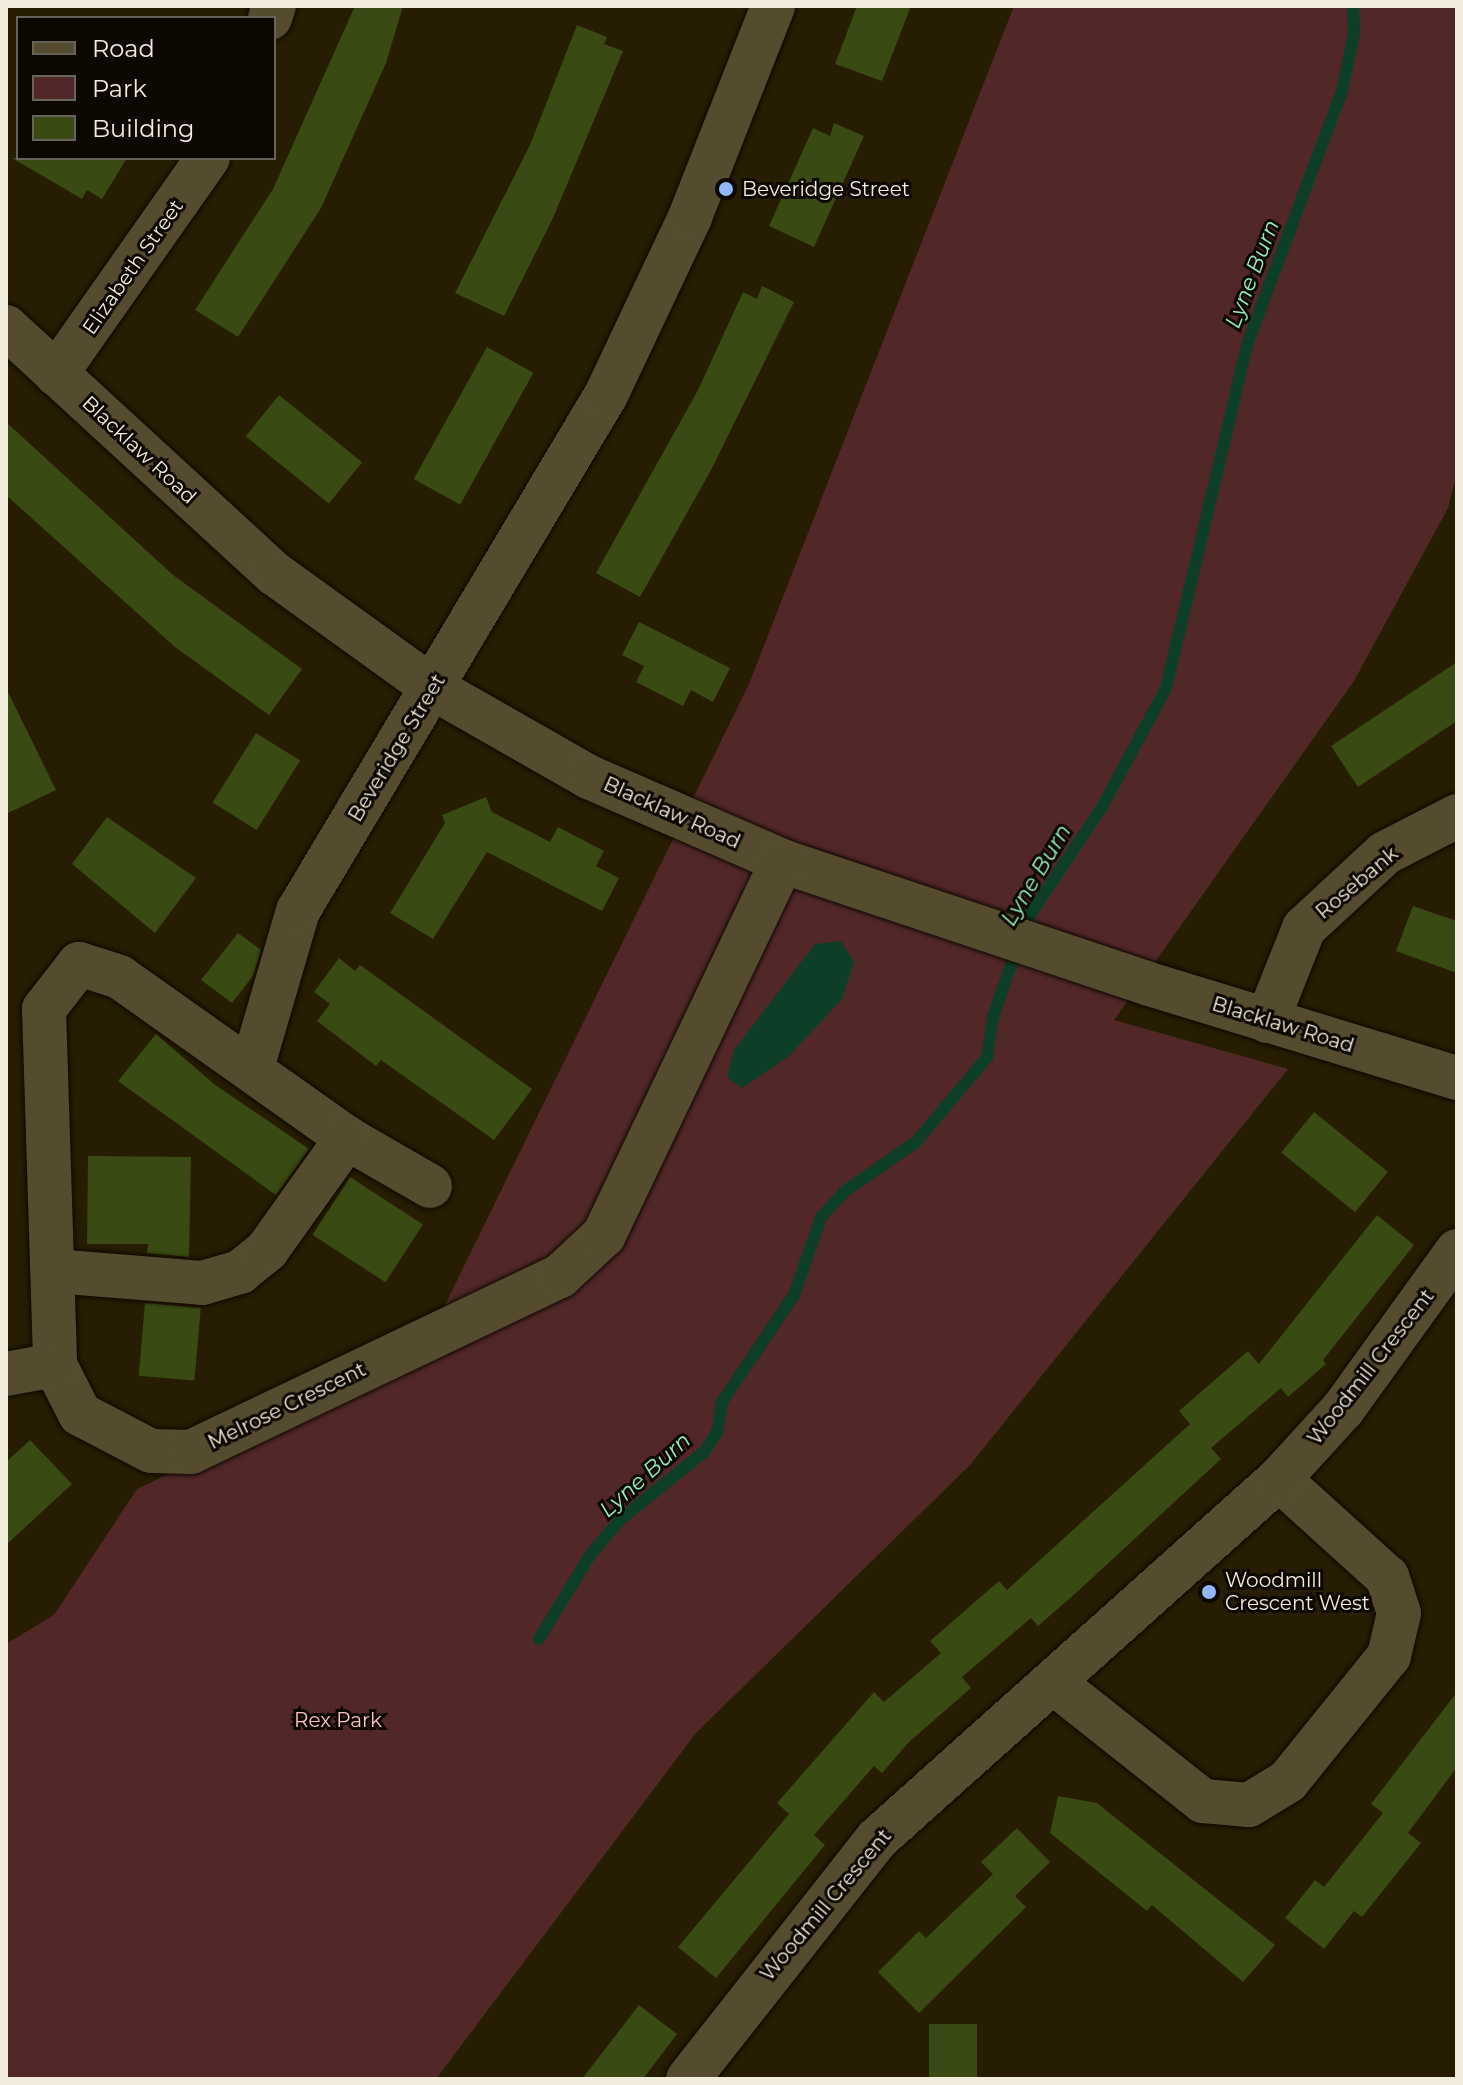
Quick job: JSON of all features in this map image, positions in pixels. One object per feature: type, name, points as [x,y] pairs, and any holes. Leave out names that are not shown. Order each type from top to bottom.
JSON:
[{"type":"street","name":"Beveridge Street","points":[[252,1068],[298,911],[606,395],[690,217],[773,6]]},
{"type":"street","name":"Elizabeth Street","points":[[56,374],[207,160]]},
{"type":"street","name":"Blacklaw Road","points":[[6,327],[275,574],[433,688],[589,777],[782,861],[1267,1021],[1457,1078]]},
{"type":"street","name":"Rosebank","points":[[1267,1021],[1304,928],[1385,853],[1457,816]]},
{"type":"street","name":"Melrose Crescent","points":[[430,1186],[347,1138],[120,977],[79,964],[44,1009],[55,1365],[80,1414],[151,1451],[191,1452],[560,1276],[604,1235],[782,861]]},
{"type":"street","points":[[54,1271],[202,1283],[240,1272],[267,1250],[347,1138]]},
{"type":"street","name":"Woodmill Crescent","points":[[688,2079],[877,1839],[1279,1479],[1343,1409],[1457,1251]]},
{"type":"street","points":[[6,1374],[55,1365]]},
{"type":"street","points":[[1054,1683],[1203,1801],[1249,1805],[1288,1781],[1389,1656],[1399,1613],[1387,1577],[1279,1479]]},
{"type":"green space","name":"Rex Park","points":[[1014,6],[1457,6],[1457,472],[1448,508],[1354,681],[1114,1020],[1288,1069],[970,1465],[696,1733],[436,2079],[6,2079],[6,1644],[54,1615],[137,1489],[421,1354],[749,684]]},
{"type":"shaded area","points":[[841,941],[854,962],[842,999],[789,1056],[742,1088],[727,1077],[734,1050],[815,944]]},
{"type":"building","points":[[355,6],[403,6],[386,63],[321,208],[238,337],[195,310],[273,189]]},
{"type":"building","points":[[857,6],[911,6],[882,81],[835,64]]},
{"type":"building","points":[[577,25],[607,37],[604,44],[623,51],[553,218],[504,316],[455,293],[530,145]]},
{"type":"building","points":[[834,123],[864,136],[814,247],[769,226],[813,128],[830,136]]},
{"type":"building","points":[[12,158],[126,160],[102,199],[87,190],[82,199]]},
{"type":"building","points":[[762,286],[794,302],[711,470],[640,597],[596,573],[698,390],[743,292],[757,299]]},
{"type":"building","points":[[487,347],[533,373],[460,505],[414,479]]},
{"type":"building","points":[[279,395],[362,462],[329,504],[246,436]]},
{"type":"building","points":[[6,422],[173,575],[302,669],[269,715],[175,647],[6,495]]},
{"type":"building","points":[[639,622],[730,668],[713,702],[691,690],[683,706],[636,682],[644,666],[622,655]]},
{"type":"building","points":[[1457,662],[1457,721],[1358,787],[1331,746]]},
{"type":"building","points":[[6,688],[56,790],[6,814]]},
{"type":"building","points":[[256,733],[300,761],[257,830],[213,803]]},
{"type":"building","points":[[486,797],[492,812],[550,842],[558,827],[604,851],[596,866],[619,878],[602,911],[487,852],[433,939],[390,913],[445,823],[442,815]]},
{"type":"building","points":[[107,817],[196,878],[155,933],[72,864]]},
{"type":"building","points":[[1413,906],[1457,921],[1457,973],[1396,951]]},
{"type":"building","points":[[238,933],[261,950],[253,976],[232,1003],[201,980]]},
{"type":"building","points":[[339,958],[355,971],[360,965],[532,1089],[494,1140],[381,1060],[376,1066],[317,1021],[330,1004],[314,992]]},
{"type":"building","points":[[156,1034],[214,1084],[309,1149],[276,1195],[118,1081]]},
{"type":"building","points":[[1314,1112],[1388,1172],[1355,1212],[1281,1152]]},
{"type":"building","points":[[88,1156],[191,1157],[189,1257],[147,1253],[148,1244],[87,1244]]},
{"type":"building","points":[[350,1177],[423,1224],[385,1282],[312,1235]]},
{"type":"building","points":[[1377,1215],[1414,1245],[1323,1360],[1326,1364],[1288,1397],[1281,1388],[1211,1448],[1221,1459],[1076,1593],[1038,1626],[1031,1618],[962,1677],[971,1688],[909,1742],[882,1773],[874,1766],[814,1835],[825,1845],[716,1978],[678,1947],[789,1814],[777,1803],[874,1692],[884,1702],[941,1653],[930,1641],[999,1581],[1007,1590],[1190,1424],[1179,1411],[1248,1351],[1259,1364]]},
{"type":"building","points":[[145,1303],[201,1308],[194,1381],[139,1376]]},
{"type":"building","points":[[30,1440],[72,1484],[6,1545],[6,1462]]},
{"type":"building","points":[[1457,1692],[1457,1767],[1408,1833],[1421,1843],[1362,1917],[1354,1911],[1324,1949],[1285,1918],[1315,1880],[1324,1887],[1383,1813],[1371,1804]]},
{"type":"building","points":[[1058,1796],[1097,1803],[1275,1945],[1243,1982],[1152,1905],[1147,1911],[1050,1833]]},
{"type":"building","points":[[1017,1828],[1050,1862],[1015,1896],[1026,1907],[919,2013],[878,1972],[919,1931],[926,1938],[993,1874],[981,1862]]},
{"type":"building","points":[[639,2005],[677,2034],[643,2079],[582,2079]]},
{"type":"building","points":[[929,2024],[977,2024],[977,2079],[929,2079]]},
{"type":"waterway","name":"Lyne Burn","points":[[539,1639],[590,1555],[620,1520],[704,1452],[717,1432],[722,1402],[794,1295],[821,1217],[844,1192],[916,1142],[987,1057],[993,1017],[1026,921],[1102,807],[1166,688],[1247,345],[1342,91],[1354,33],[1353,6]]},
{"type":"place","name":"Beveridge Street","points":[[726,189]]},
{"type":"place","name":"Woodmill Crescent West","points":[[1209,1592]]}]
